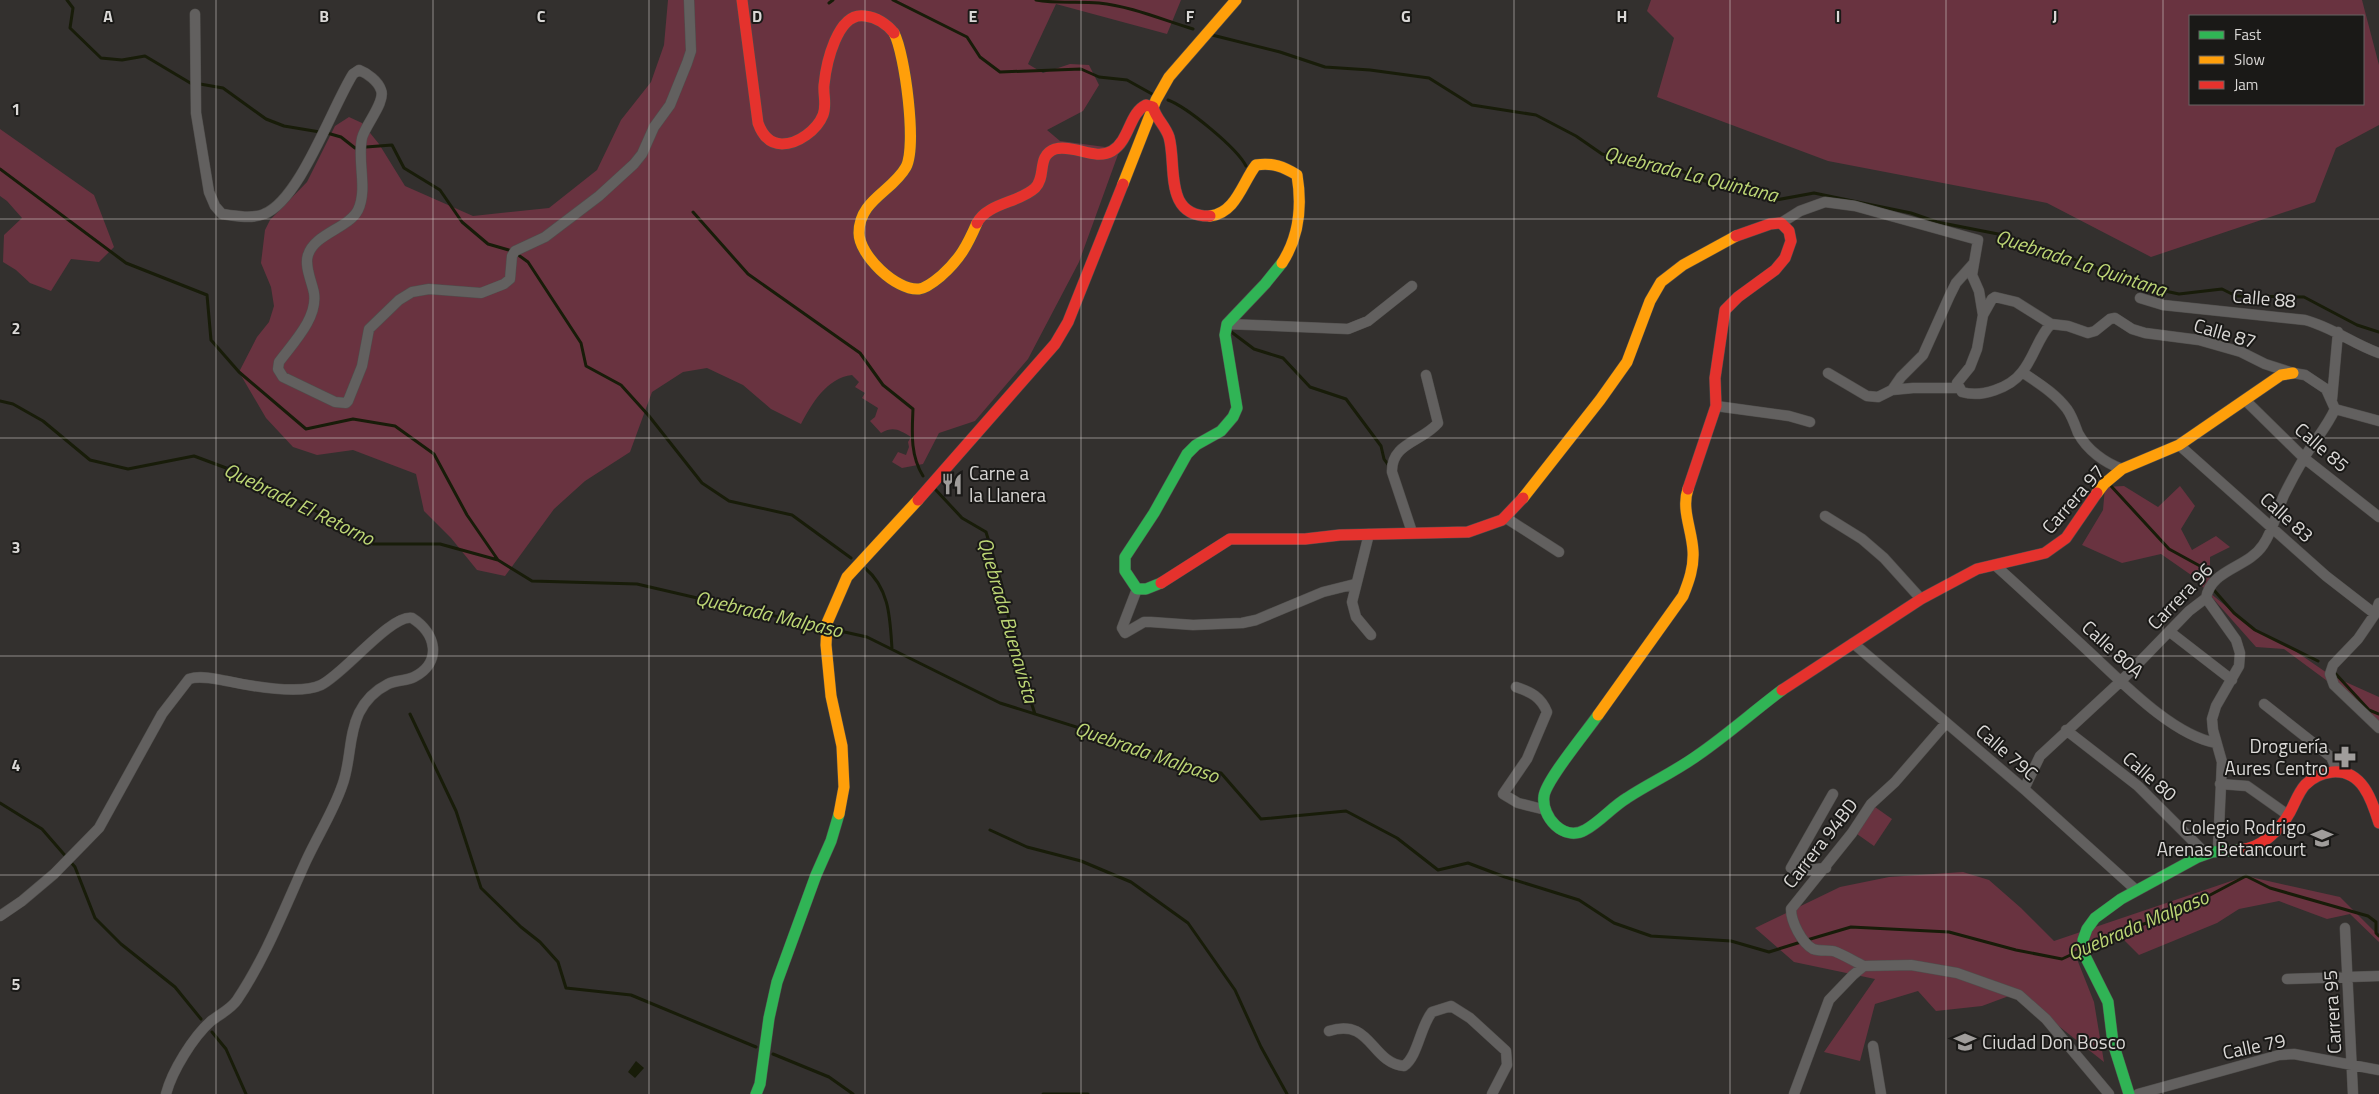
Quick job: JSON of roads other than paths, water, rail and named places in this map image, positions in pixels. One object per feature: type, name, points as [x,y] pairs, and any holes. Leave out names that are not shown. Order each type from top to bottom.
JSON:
[{"type":"street","points":[[195,14],[196,113],[209,192],[215,206],[222,214],[240,216],[263,215],[273,209],[298,179],[353,74],[359,70],[366,72],[381,90],[382,99],[362,137],[360,166],[362,193],[358,210],[353,216],[330,231],[312,248],[307,256],[314,295],[313,311],[279,362],[278,369],[283,377],[342,404],[348,402],[362,366],[369,329],[399,300],[412,292],[429,289],[481,293],[504,284],[510,278],[512,256],[515,251],[545,237],[599,196],[634,164],[642,154],[654,127],[670,105],[686,63],[690,51],[689,0]]},
{"type":"street","points":[[742,0],[758,123],[761,132],[767,140],[778,144],[790,145],[797,142],[823,118],[826,104],[824,82],[840,29],[847,21],[864,15],[879,20],[895,35],[908,96],[910,136],[908,166],[894,183],[870,201],[863,214],[860,228],[861,243],[868,258],[877,269],[912,289],[923,288],[931,283],[959,258],[971,239],[978,218],[984,213],[1034,188],[1039,180],[1044,158],[1050,152],[1071,147],[1098,154],[1106,153],[1118,146],[1140,108],[1146,105],[1153,107]]},
{"type":"street","points":[[756,1094],[760,1084],[768,1018],[777,982],[816,875],[831,841],[844,787],[842,746],[828,672],[827,628],[846,577],[930,487],[1055,344],[1068,322],[1153,107],[1169,77],[1236,0]]},
{"type":"street","points":[[1137,589],[1125,571],[1125,557],[1154,513],[1187,454],[1196,445],[1221,431],[1233,417],[1237,408],[1225,335],[1227,324],[1278,270],[1288,255],[1300,202],[1297,175],[1267,162],[1256,165],[1231,205],[1217,216],[1207,217],[1190,213],[1178,201],[1171,168],[1169,133],[1164,121],[1155,116],[1153,107]]},
{"type":"street","points":[[1137,589],[1147,590],[1163,582],[1218,543],[1230,539],[1305,539],[1412,532],[1468,532],[1486,528],[1506,518],[1566,441],[1587,419],[1627,360],[1650,301],[1662,282],[1688,261],[1741,234],[1773,222],[1782,223],[1818,203],[1825,202],[1855,206],[1977,240],[1972,276],[1979,290],[1983,315],[1977,349],[1970,367],[1960,378],[1958,388]]},
{"type":"street","points":[[1516,687],[1532,692],[1538,697],[1546,708],[1547,716],[1527,759],[1503,793],[1507,798],[1518,803],[1546,810],[1544,796],[1552,780],[1683,596],[1691,580],[1695,562],[1685,504],[1686,495],[1716,406],[1716,378],[1725,310],[1738,297],[1775,270],[1785,258],[1790,241],[1789,231],[1782,223]]},
{"type":"street","points":[[1892,390],[1901,377],[1923,354],[1956,283],[1974,263]]},
{"type":"street","points":[[1227,324],[1348,329],[1368,321],[1412,286]]},
{"type":"street","points":[[1828,373],[1866,396],[1878,397],[1892,390],[1913,388],[1958,388],[1970,395],[1982,394],[2009,383],[2022,372],[2051,324],[2016,302],[1996,297],[1992,299],[1983,315]]},
{"type":"street","name":"Calle 88","points":[[2140,298],[2172,306],[2288,316],[2320,324],[2365,348],[2379,353]]},
{"type":"street","name":"Calle 87","points":[[2051,324],[2091,332],[2110,319],[2115,318],[2132,329],[2174,338],[2199,340],[2241,352],[2265,364],[2316,380],[2326,389],[2334,404]]},
{"type":"street","name":"Carrera 96","points":[[2024,789],[2040,756],[2121,681],[2189,611],[2206,598],[2213,581],[2253,556],[2264,545],[2284,496],[2304,458],[2330,420],[2334,404],[2338,332]]},
{"type":"street","points":[[2022,372],[2061,401],[2068,411],[2079,436],[2097,455],[2109,464],[2122,469]]},
{"type":"street","name":"Carrera 97","points":[[1546,810],[1551,822],[1560,829],[1574,833],[1584,831],[1626,799],[1698,755],[1796,679],[1921,600],[1977,569],[2045,553],[2058,545],[2077,523],[2104,484],[2122,469],[2178,445],[2280,375],[2293,373]]},
{"type":"street","points":[[1412,532],[1392,472],[1392,463],[1395,454],[1401,448],[1438,423],[1426,375]]},
{"type":"street","name":"Calle 85","points":[[2245,400],[2304,458],[2379,517]]},
{"type":"street","points":[[2334,404],[2379,421]]},
{"type":"street","points":[[1716,406],[1789,416],[1810,422]]},
{"type":"street","name":"Calle 83","points":[[2178,445],[2326,576],[2375,614]]},
{"type":"street","points":[[1825,516],[1862,539],[1884,558],[1921,600]]},
{"type":"street","points":[[1506,518],[1559,552]]},
{"type":"street","points":[[1369,534],[1356,584],[1353,609],[1356,617],[1371,635]]},
{"type":"street","name":"Calle 80A","points":[[1996,566],[2121,681],[2172,724],[2200,740],[2216,743]]},
{"type":"street","points":[[1137,589],[1122,628],[1125,634],[1144,622],[1193,625],[1242,623],[1256,620],[1323,592],[1356,584]]},
{"type":"street","points":[[2206,598],[2236,640],[2240,653],[2239,666],[2214,712],[2212,730],[2222,762],[2218,849]]},
{"type":"street","points":[[2379,602],[2375,614],[2358,639],[2333,665],[2330,674],[2334,685],[2379,728]]},
{"type":"street","points":[[0,916],[22,901],[54,874],[99,828],[162,714],[189,679],[215,679],[274,688],[310,688],[330,680],[402,618],[412,618],[429,632],[434,646],[432,656],[424,670],[413,678],[389,684],[371,696],[359,713],[350,741],[345,779],[334,808],[314,844],[261,959],[236,1001],[198,1034],[170,1080],[166,1094]]},
{"type":"street","points":[[2170,632],[2232,680]]},
{"type":"street","name":"Calle 79C","points":[[1853,643],[2024,789],[2136,890]]},
{"type":"street","points":[[2264,704],[2331,756],[2338,772]]},
{"type":"street","name":"Carrera 94BD","points":[[1864,966],[1834,951],[1814,949],[1802,940],[1791,915],[1791,909],[1826,868],[1872,804],[1895,782],[1946,723]]},
{"type":"street","name":"Calle 80","points":[[2066,730],[2138,786],[2205,853]]},
{"type":"street","points":[[2130,1094],[2114,1044],[2108,1002],[2088,964],[2082,941],[2086,928],[2098,915],[2136,890],[2205,853],[2218,849],[2247,849],[2257,845],[2267,838],[2288,815],[2298,795],[2310,780],[2324,773],[2338,772],[2357,778],[2368,789],[2379,824]]},
{"type":"street","points":[[2220,784],[2247,786],[2288,815]]},
{"type":"street","points":[[1826,868],[1795,871],[1791,866],[1833,794]]},
{"type":"street","points":[[2375,810],[2379,794]]},
{"type":"street","name":"Carrera 95","points":[[2345,928],[2353,1094]]},
{"type":"street","points":[[1794,1094],[1828,1000],[1864,966],[1911,966],[1957,973],[2019,995],[2046,1019],[2109,1094]]},
{"type":"street","points":[[2287,979],[2379,976]]},
{"type":"street","points":[[1329,1031],[1342,1027],[1350,1028],[1358,1032],[1388,1060],[1404,1066],[1412,1057],[1418,1037],[1432,1012],[1451,1006],[1470,1018],[1506,1052],[1507,1065],[1492,1094]]},
{"type":"street","points":[[1873,1046],[1881,1094]]},
{"type":"street","name":"Calle 79","points":[[2138,1094],[2279,1056],[2294,1054],[2379,1070]]},
{"type":"waterway","points":[[67,0],[73,8],[70,28],[101,58],[122,60],[145,56],[192,84]]},
{"type":"waterway","points":[[829,3],[833,0]]},
{"type":"waterway","points":[[893,0],[967,37],[980,57],[1000,72],[1081,69],[1099,77],[1127,80],[1152,94]]},
{"type":"waterway","name":"Quebrada La Quintana","points":[[1036,0],[1091,2],[1111,5],[1134,10],[1193,29]]},
{"type":"waterway","name":"Quebrada La Quintana","points":[[1212,35],[1280,52],[1325,67],[1370,70],[1429,78],[1472,105],[1536,115],[1576,136],[1602,154],[1640,163],[1670,166],[1705,181],[1743,189],[1776,200],[1814,193],[1911,213],[1937,222],[1998,234],[2047,249],[2146,287],[2179,294],[2222,289],[2236,296],[2304,297],[2357,325],[2379,332]]},
{"type":"waterway","points":[[200,84],[223,88],[266,119],[284,126],[320,132]]},
{"type":"waterway","points":[[1168,100],[1187,111],[1211,129],[1233,149],[1246,166]]},
{"type":"waterway","points":[[327,133],[341,137],[355,148]]},
{"type":"waterway","points":[[366,147],[392,145],[404,168],[440,190],[462,222],[488,244],[512,251]]},
{"type":"waterway","name":"Quebrada Malpaso","points":[[0,169],[126,263],[207,295],[211,340],[239,372],[306,429],[353,419],[395,426],[434,454],[467,515],[498,560],[532,581],[637,584],[822,627]]},
{"type":"waterway","name":"Quebrada Buenavista","points":[[693,212],[748,274],[860,353],[883,385],[913,409],[912,435],[914,452],[923,476]]},
{"type":"waterway","points":[[517,254],[528,262],[581,343],[586,366],[621,385],[649,416],[702,483],[729,501],[792,515],[851,558]]},
{"type":"waterway","points":[[1230,331],[1254,349],[1283,358],[1310,387],[1346,399],[1381,446],[1384,459],[1389,466]]},
{"type":"waterway","name":"Quebrada El Retorno","points":[[0,401],[13,404],[43,421],[90,460],[128,469],[194,456],[253,478],[297,500],[373,544],[440,544],[498,560]]},
{"type":"waterway","points":[[2111,486],[2169,549],[2200,566]]},
{"type":"waterway","name":"Quebrada Buenavista","points":[[935,489],[962,518],[986,532],[1001,582],[1013,639],[1022,662],[1026,687],[1035,714]]},
{"type":"waterway","points":[[865,568],[873,576],[884,595],[889,616],[892,649]]},
{"type":"waterway","points":[[2213,589],[2234,613],[2255,630],[2318,661]]},
{"type":"waterway","name":"Quebrada Malpaso","points":[[831,629],[867,637],[1000,703],[1143,748],[1177,765],[1221,773],[1261,819],[1346,811],[1397,838],[1438,870],[1468,863],[1505,877],[1579,900],[1614,923],[1651,936],[1731,941],[1769,952],[1801,942]]},
{"type":"waterway","points":[[2334,672],[2369,710],[2379,714]]},
{"type":"waterway","points":[[410,714],[456,811],[481,888],[521,927],[540,942],[558,962],[566,988],[631,995],[756,1047]]},
{"type":"waterway","points":[[0,803],[42,829],[75,867],[95,918],[121,944],[175,987],[201,1019]]},
{"type":"waterway","points":[[990,830],[1027,847],[1081,861],[1131,882],[1188,923],[1235,990],[1261,1047],[1287,1094]]},
{"type":"waterway","name":"Quebrada Malpaso","points":[[2087,948],[2118,933],[2178,912],[2246,876],[2270,888],[2368,916],[2376,922],[2376,933],[2379,936]]},
{"type":"waterway","name":"Quebrada Malpaso","points":[[1807,940],[1851,927],[1949,932],[2016,950],[2062,959],[2079,951]]},
{"type":"waterway","points":[[212,1032],[226,1049],[246,1094]]},
{"type":"waterway","points":[[773,1054],[829,1077],[853,1094]]},
{"type":"waterway","points":[[1043,1094],[1088,1094]]},
{"type":"place","name":"Carne a la Llanera","points":[[952,484]]},
{"type":"place","name":"Droguería Aures Centro","points":[[2345,757]]},
{"type":"place","name":"Colegio Rodrigo Arenas Betancourt","points":[[2322,838]]},
{"type":"place","name":"Ciudad Don Bosco","points":[[1965,1042]]}]
